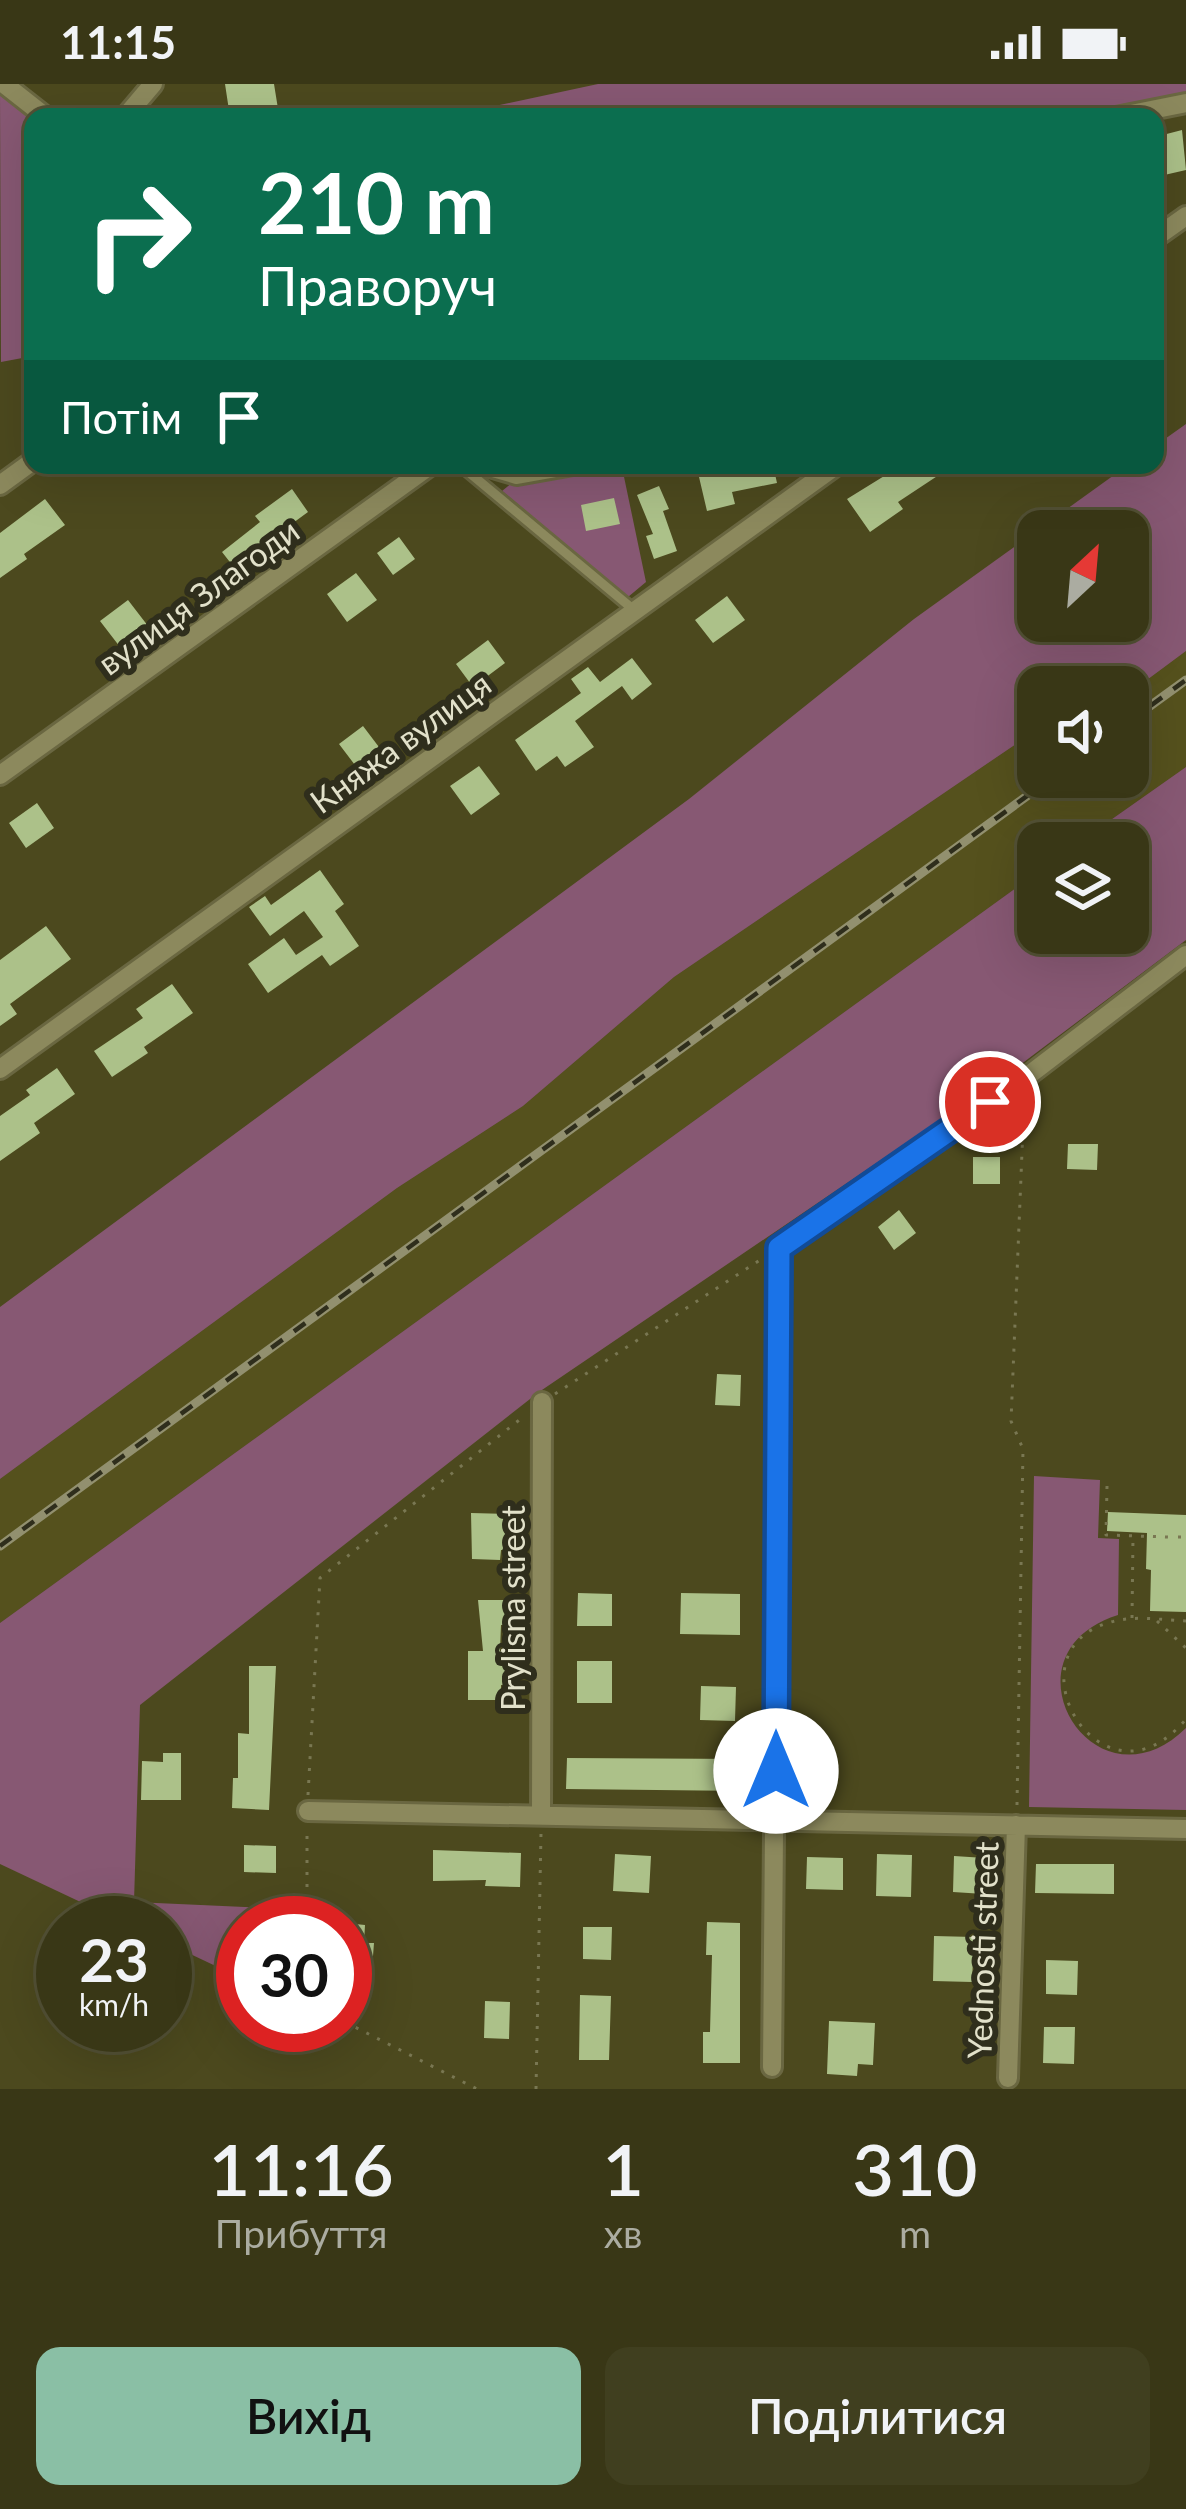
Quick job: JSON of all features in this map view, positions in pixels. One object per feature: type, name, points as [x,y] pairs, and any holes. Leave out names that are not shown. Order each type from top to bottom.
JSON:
[{"type":"street","points":[[4,84],[35,108]]},
{"type":"street","points":[[133,108],[153,84]]},
{"type":"street","name":"вулиця Злагоди","points":[[0,775],[418,474]]},
{"type":"street","name":"Княжа вулиця","points":[[0,1069],[824,474]]},
{"type":"street","points":[[772,2067],[779,1248],[1025,1078],[1186,955]]},
{"type":"street","name":"Prylisna street","points":[[541,1814],[542,1402]]},
{"type":"street","points":[[308,1810],[1186,1829]]},
{"type":"street","name":"Yednosti street","points":[[1008,2078],[1016,1825]]},
{"type":"lane","points":[[471,474],[634,610]]},
{"type":"path","points":[[1016,1825],[1023,1449],[1011,1421],[1025,1078]]},
{"type":"path","points":[[1107,1486],[1104,1532],[1168,1537]]},
{"type":"path","points":[[1132,1619],[1133,1536]]},
{"type":"path","points":[[1178,1537],[1186,1538]]},
{"type":"path","points":[[307,1896],[320,1578]]},
{"type":"path","points":[[1186,1621],[1132,1619],[1099,1626],[1075,1647],[1064,1689],[1071,1715],[1092,1739],[1125,1750],[1159,1744],[1186,1719]]},
{"type":"path","points":[[1156,1620],[1186,1648]]},
{"type":"path","points":[[536,2089],[541,1814]]},
{"type":"path","points":[[372,2036],[477,2089]]},
{"type":"shaded area","points":[[598,84],[1186,84],[1186,94],[1116,108],[486,108]]},
{"type":"shaded area","points":[[0,94],[24,113],[24,358],[1,362]]},
{"type":"shaded area","points":[[1186,424],[1186,651],[1149,678],[1149,666],[1017,666],[1017,743],[674,977],[523,1106],[397,1188],[0,1479],[0,1307],[689,799],[914,619],[1017,545],[1017,642],[1149,642],[1149,510],[1065,510],[1115,474],[1164,474],[1164,440]]},
{"type":"shaded area","points":[[623,474],[646,582],[628,597],[502,491],[513,482]]},
{"type":"shaded area","points":[[1186,651],[1186,767],[1149,793],[1149,678]]},
{"type":"shaded area","points":[[1017,743],[1017,798],[1142,798],[1108,822],[1017,822],[1017,887],[0,1623],[0,1479],[397,1188],[523,1106],[674,977]]},
{"type":"shaded area","points":[[1186,767],[1186,940],[1012,1071],[539,1392],[140,1705],[134,1896],[68,1896],[0,1864],[0,1623],[1017,887],[1017,954],[1149,954],[1149,822],[1108,822],[1149,798],[1149,793]]},
{"type":"shaded area","points":[[1034,1476],[1100,1480],[1098,1538],[1119,1539],[1118,1615],[1082,1635],[1064,1662],[1061,1692],[1071,1720],[1092,1742],[1119,1754],[1152,1751],[1186,1728],[1186,1810],[1029,1807]]},
{"type":"shaded area","points":[[192,1905],[216,1906],[216,1966],[192,1955]]},
{"type":"building","points":[[225,84],[274,84],[278,108],[229,108]]},
{"type":"building","points":[[1182,130],[1186,170],[1164,175],[1164,135]]},
{"type":"building","points":[[775,474],[777,483],[732,492],[735,504],[707,511],[699,477]]},
{"type":"building","points":[[887,474],[940,474],[898,502],[903,509],[870,532],[847,499]]},
{"type":"building","points":[[659,486],[677,551],[654,559],[646,536],[653,534],[637,495]]},
{"type":"building","points":[[292,489],[308,512],[256,550],[262,557],[240,575],[222,552],[260,522],[255,516]]},
{"type":"building","points":[[614,498],[620,524],[586,531],[581,505]]},
{"type":"building","points":[[45,499],[65,525],[0,578],[0,533]]},
{"type":"building","points":[[399,537],[415,559],[393,575],[377,553]]},
{"type":"building","points":[[356,573],[377,600],[347,622],[327,594]]},
{"type":"building","points":[[727,596],[745,620],[713,643],[695,620]]},
{"type":"building","points":[[128,600],[148,626],[120,647],[100,621]]},
{"type":"building","points":[[488,640],[505,663],[473,687],[456,664]]},
{"type":"building","points":[[632,658],[652,684],[632,700],[622,686],[575,721],[594,747],[565,767],[557,756],[536,771],[515,740],[581,693],[571,679],[588,667],[600,682]]},
{"type":"building","points":[[363,726],[385,755],[361,773],[339,744]]},
{"type":"building","points":[[479,766],[500,794],[471,815],[450,786]]},
{"type":"building","points":[[37,803],[54,828],[26,848],[9,823]]},
{"type":"building","points":[[320,870],[344,904],[335,911],[359,946],[330,966],[322,955],[268,993],[248,964],[284,938],[296,955],[323,937],[304,911],[270,936],[249,907],[265,896],[271,905]]},
{"type":"building","points":[[46,926],[71,959],[10,1004],[17,1014],[0,1026],[0,960]]},
{"type":"building","points":[[172,984],[193,1013],[144,1047],[148,1053],[112,1077],[94,1051],[143,1018],[136,1009]]},
{"type":"building","points":[[57,1068],[75,1094],[34,1123],[40,1133],[0,1161],[0,1116]]},
{"type":"building","points":[[1068,1144],[1098,1144],[1097,1170],[1067,1169]]},
{"type":"building","points":[[973,1157],[1000,1157],[1000,1184],[973,1184]]},
{"type":"building","points":[[899,1210],[916,1233],[894,1250],[878,1227]]},
{"type":"building","points":[[717,1374],[741,1375],[740,1406],[715,1405]]},
{"type":"building","points":[[1108,1512],[1186,1515],[1186,1612],[1150,1611],[1147,1533],[1107,1531]]},
{"type":"building","points":[[471,1513],[509,1514],[508,1550],[501,1550],[500,1560],[472,1559]]},
{"type":"building","points":[[578,1593],[612,1594],[612,1626],[577,1626]]},
{"type":"building","points":[[681,1593],[740,1594],[740,1635],[680,1634]]},
{"type":"building","points":[[478,1600],[507,1600],[500,1651],[511,1651],[511,1686],[501,1685],[501,1700],[468,1700],[468,1651],[483,1651]]},
{"type":"building","points":[[577,1661],[612,1661],[612,1703],[577,1703]]},
{"type":"building","points":[[249,1666],[276,1666],[269,1810],[232,1808],[238,1733],[249,1734]]},
{"type":"building","points":[[701,1686],[736,1687],[735,1721],[700,1720]]},
{"type":"building","points":[[163,1753],[181,1753],[181,1800],[141,1800],[142,1761],[163,1762]]},
{"type":"building","points":[[567,1758],[746,1759],[746,1791],[566,1789]]},
{"type":"building","points":[[244,1845],[276,1846],[276,1873],[244,1872]]},
{"type":"building","points":[[433,1850],[521,1853],[520,1887],[485,1886],[486,1880],[433,1881]]},
{"type":"building","points":[[615,1854],[651,1856],[649,1893],[613,1891]]},
{"type":"building","points":[[877,1854],[912,1855],[911,1897],[876,1896]]},
{"type":"building","points":[[954,1856],[985,1858],[984,1894],[953,1892]]},
{"type":"building","points":[[807,1857],[843,1858],[843,1890],[806,1889]]},
{"type":"building","points":[[1036,1864],[1114,1864],[1114,1894],[1035,1893]]},
{"type":"building","points":[[707,1922],[740,1923],[740,2063],[703,2063],[703,2032],[710,2032],[712,1955],[706,1955]]},
{"type":"building","points":[[583,1927],[612,1927],[611,1960],[583,1959]]},
{"type":"building","points":[[934,1936],[974,1937],[972,1982],[933,1981]]},
{"type":"building","points":[[1046,1960],[1078,1961],[1077,1995],[1046,1994]]},
{"type":"building","points":[[580,1995],[611,1996],[609,2060],[579,2060]]},
{"type":"building","points":[[485,2001],[510,2002],[509,2039],[484,2038]]},
{"type":"building","points":[[829,2021],[875,2023],[873,2065],[858,2064],[857,2076],[827,2074]]},
{"type":"building","points":[[1044,2027],[1075,2027],[1074,2064],[1043,2063]]},
{"type":"railway","points":[[1149,707],[1186,680]]},
{"type":"railway","points":[[0,1546],[1024,798]]},
{"type":"route","points":[[776,1771],[779,1248],[990,1102]]}]
